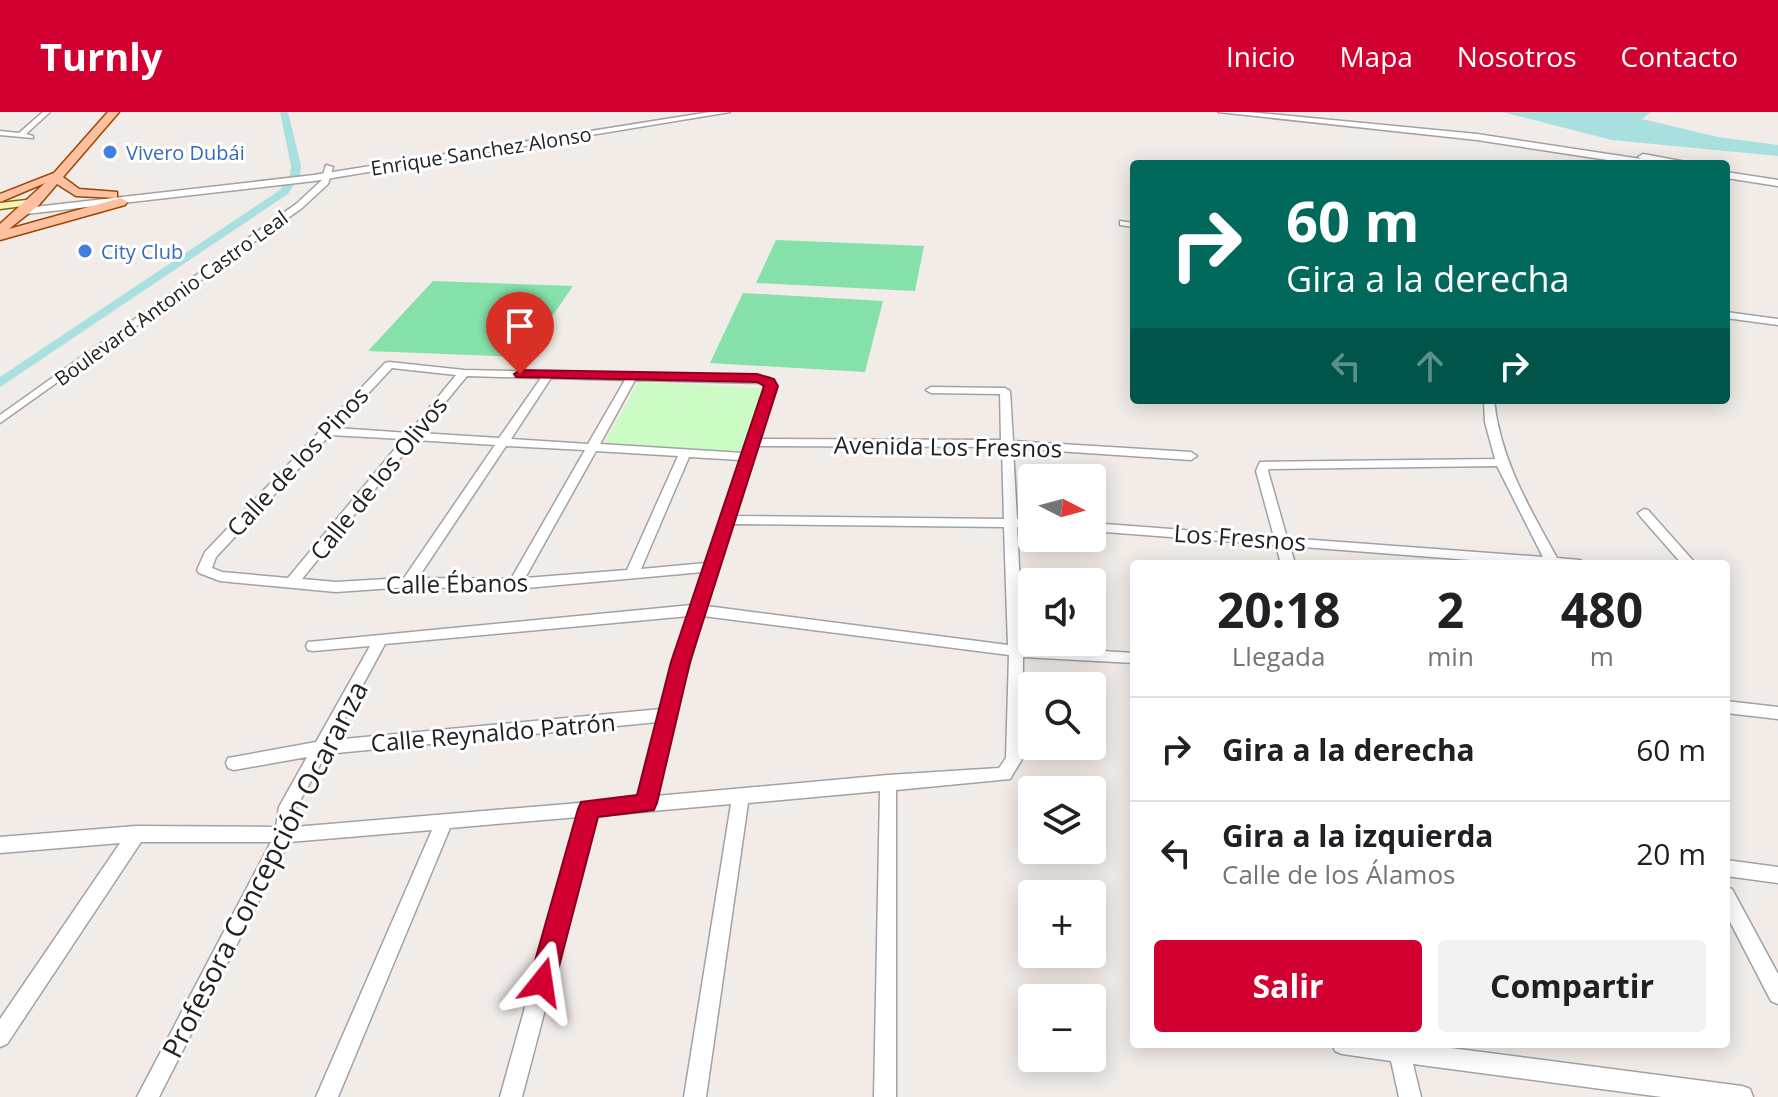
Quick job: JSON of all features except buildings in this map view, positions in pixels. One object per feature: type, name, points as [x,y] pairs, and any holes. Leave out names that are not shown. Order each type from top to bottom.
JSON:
[{"type":"main road","points":[[0,230],[56,176],[114,112]]},
{"type":"main road","points":[[0,198],[56,176]]},
{"type":"main road","points":[[56,176],[76,192],[117,198]]},
{"type":"main road","points":[[0,236],[117,198]]},
{"type":"main road","points":[[0,206],[25,207]]},
{"type":"main road","points":[[0,214],[25,207]]},
{"type":"main road","points":[[0,223],[25,207]]},
{"type":"street","points":[[22,134],[47,112]]},
{"type":"street","name":"Enrique Sanchez Alonso","points":[[25,207],[315,174],[677,112]]},
{"type":"street","name":"Enrique Sanchez Alonso","points":[[329,171],[726,112]]},
{"type":"street","points":[[1222,112],[1410,127],[1627,160]]},
{"type":"street","points":[[1292,112],[1662,160]]},
{"type":"street","points":[[0,133],[38,138]]},
{"type":"street","points":[[1730,170],[1778,177]]},
{"type":"street","name":"Boulevard Antonio Castro Leal","points":[[0,420],[250,243],[309,197],[329,171]]},
{"type":"street","points":[[1730,176],[1778,183]]},
{"type":"street","points":[[1123,223],[1130,224]]},
{"type":"street","points":[[1730,316],[1778,322]]},
{"type":"street","name":"Calle de los Pinos","points":[[204,570],[210,555],[385,367],[399,364],[464,373]]},
{"type":"street","points":[[464,373],[757,378],[769,382],[770,390],[665,715],[646,803]]},
{"type":"street","name":"Calle de los Olivos","points":[[291,583],[464,373]]},
{"type":"street","points":[[408,582],[548,375]]},
{"type":"street","points":[[515,584],[633,375]]},
{"type":"street","points":[[0,845],[136,834],[284,835],[1004,774],[1014,759],[1016,651],[1005,391],[931,390]]},
{"type":"street","points":[[1490,404],[1500,462],[1552,560]]},
{"type":"street","points":[[326,431],[749,457]]},
{"type":"street","name":"Avenida Los Fresnos","points":[[753,442],[1009,444],[1191,456]]},
{"type":"street","points":[[632,574],[685,453]]},
{"type":"street","points":[[1287,560],[1262,471],[1264,465],[1500,462]]},
{"type":"street","points":[[1644,513],[1685,560]]},
{"type":"street","points":[[726,520],[1018,522]]},
{"type":"street","name":"Los Fresnos","points":[[1106,528],[1281,539],[1520,560]]},
{"type":"street","name":"Calle Ébanos","points":[[204,570],[220,576],[336,587],[408,582],[515,584],[711,567]]},
{"type":"street","points":[[313,646],[697,610],[1016,651],[1130,658]]},
{"type":"street","name":"Profesora Concepción Ocaranza","points":[[148,1097],[284,835],[288,807],[380,641]]},
{"type":"street","points":[[1730,707],[1778,713]]},
{"type":"street","name":"Calle Reynaldo Patrón","points":[[234,763],[321,748],[665,715]]},
{"type":"street","points":[[885,1097],[888,782]]},
{"type":"street","points":[[695,1097],[741,796]]},
{"type":"street","points":[[511,1097],[589,809]]},
{"type":"street","points":[[327,1097],[444,822]]},
{"type":"street","points":[[0,1037],[136,834]]},
{"type":"street","points":[[1730,869],[1778,875]]},
{"type":"street","points":[[1730,903],[1778,994]]},
{"type":"street","points":[[1410,1097],[1399,1049],[1742,1097]]},
{"type":"green space","points":[[776,240],[924,246],[915,291],[756,283]]},
{"type":"green space","points":[[433,281],[573,286],[524,357],[368,351]]},
{"type":"green space","points":[[743,293],[883,301],[865,372],[710,363]]},
{"type":"green space","points":[[638,382],[763,388],[740,454],[603,446]]},
{"type":"water","points":[[1502,112],[1651,112],[1642,119],[1718,137],[1778,145],[1778,156],[1612,140]]},
{"type":"waterway","points":[[0,383],[284,192],[295,175],[296,166],[284,112]]},
{"type":"place","name":"Vivero Dubái","points":[[110,152]]},
{"type":"place","name":"City Club","points":[[85,251]]},
{"type":"route","points":[[520,374],[757,378],[769,382],[771,386],[665,715],[646,803],[589,809],[542,982]]}]
